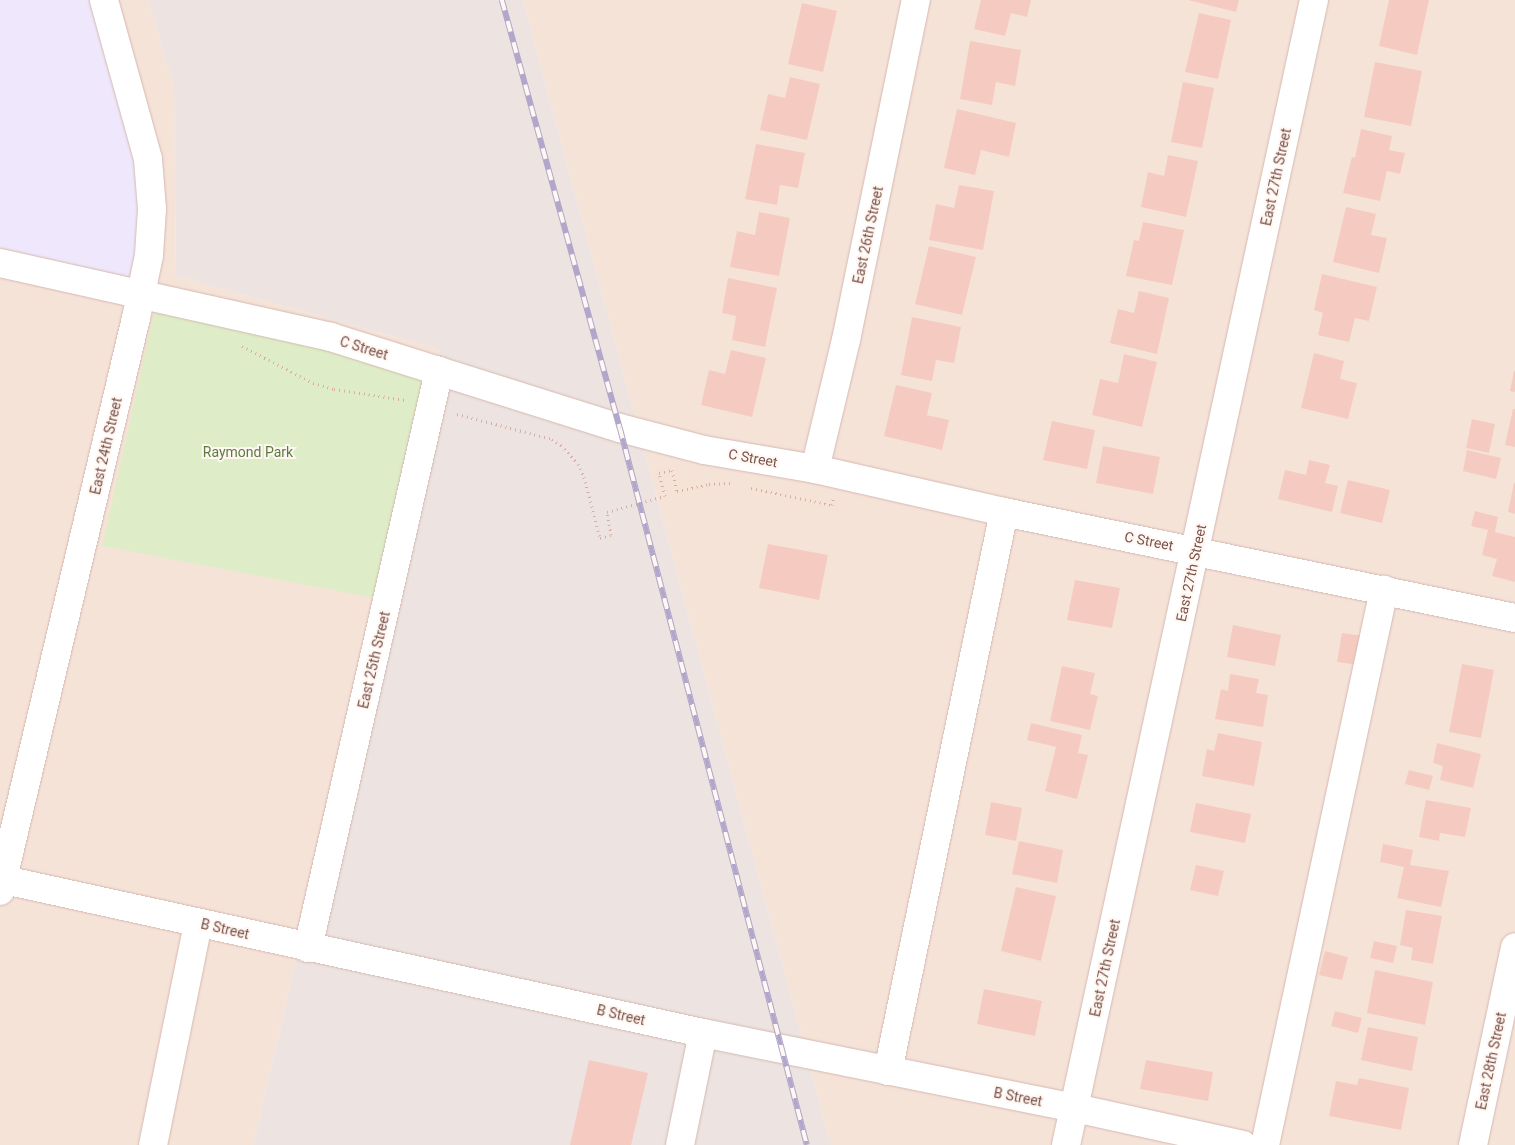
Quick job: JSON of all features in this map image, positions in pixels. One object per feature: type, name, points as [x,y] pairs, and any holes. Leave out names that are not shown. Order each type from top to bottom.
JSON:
[{"type":"street","name":"East 24th Street","points":[[1,883],[149,256],[152,209],[148,159],[104,0]]},
{"type":"street","name":"East 26th Street","points":[[827,471],[846,340],[916,0]]},
{"type":"street","name":"East 27th Street","points":[[1066,1145],[1314,0]]},
{"type":"street","name":"C Street","points":[[0,263],[331,338],[654,437],[704,450],[827,471],[1004,512],[1515,618]]},
{"type":"street","name":"East 25th Street","points":[[308,948],[439,371]]},
{"type":"street","points":[[888,1071],[1004,512]]},
{"type":"street","points":[[1265,1145],[1384,590]]},
{"type":"street","name":"B Street","points":[[1,883],[198,923],[703,1033],[1075,1108],[1243,1145]]},
{"type":"street","points":[[153,1145],[198,923]]},
{"type":"street","name":"East 28th Street","points":[[1473,1145],[1515,947]]},
{"type":"street","points":[[680,1145],[703,1033]]},
{"type":"path","points":[[238,344],[313,383],[334,389],[389,396],[552,439],[561,445],[578,464],[584,477],[600,538],[611,535],[607,512],[665,496],[659,473],[672,470],[677,492],[709,484],[740,485]]},
{"type":"path","points":[[749,487],[832,505],[827,471]]},
{"type":"shaded area","points":[[0,0],[148,0],[174,88],[176,276],[438,349],[253,1145],[0,1145]]},
{"type":"shaded area","points":[[0,0],[90,0],[135,166],[141,213],[135,278],[0,248]]},
{"type":"shaded area","points":[[148,0],[523,0],[831,1145],[253,1145],[438,349],[176,276],[174,88]]},
{"type":"shaded area","points":[[523,0],[1515,0],[1515,1145],[831,1145]]},
{"type":"green space","name":"Raymond Park","points":[[156,304],[432,377],[380,599],[102,546]]},
{"type":"building","points":[[981,0],[1031,0],[1027,17],[1011,13],[1005,36],[974,29]]},
{"type":"building","points":[[1188,0],[1239,0],[1236,12]]},
{"type":"building","points":[[1389,0],[1429,0],[1417,55],[1379,46]]},
{"type":"building","points":[[802,3],[837,11],[823,72],[788,64]]},
{"type":"building","points":[[1199,13],[1231,20],[1218,79],[1185,72]]},
{"type":"building","points":[[970,41],[1021,50],[1015,86],[996,82],[992,105],[960,99]]},
{"type":"building","points":[[1375,62],[1422,71],[1411,126],[1364,117]]},
{"type":"building","points":[[790,77],[820,84],[807,140],[760,130],[768,94],[785,98]]},
{"type":"building","points":[[1183,82],[1214,88],[1202,148],[1171,142]]},
{"type":"building","points":[[957,109],[1016,123],[1009,157],[981,150],[975,175],[944,168]]},
{"type":"building","points":[[1361,129],[1392,136],[1389,150],[1405,153],[1400,174],[1387,171],[1380,201],[1343,193],[1352,157],[1355,158]]},
{"type":"building","points":[[756,144],[805,153],[798,188],[780,185],[777,205],[745,199]]},
{"type":"building","points":[[1168,155],[1198,161],[1186,217],[1141,207],[1148,172],[1164,176]]},
{"type":"building","points":[[959,185],[994,191],[983,250],[929,240],[936,204],[954,208]]},
{"type":"building","points":[[1346,207],[1376,214],[1371,235],[1387,238],[1379,273],[1333,262]]},
{"type":"building","points":[[759,212],[790,218],[779,276],[730,267],[737,231],[755,235]]},
{"type":"building","points":[[1143,222],[1184,230],[1172,285],[1126,276],[1134,240],[1139,241]]},
{"type":"building","points":[[929,246],[976,257],[962,315],[915,304]]},
{"type":"building","points":[[1322,274],[1377,287],[1369,321],[1355,318],[1349,342],[1318,335],[1323,313],[1314,310]]},
{"type":"building","points":[[728,278],[777,288],[765,347],[732,340],[736,316],[722,313]]},
{"type":"building","points":[[1139,291],[1169,298],[1157,354],[1110,343],[1118,309],[1134,313]]},
{"type":"building","points":[[912,317],[961,327],[954,363],[936,360],[932,381],[901,375]]},
{"type":"building","points":[[731,350],[766,358],[752,417],[701,405],[709,370],[725,374]]},
{"type":"building","points":[[1314,353],[1344,361],[1340,379],[1357,383],[1348,419],[1301,408]]},
{"type":"building","points":[[1124,354],[1157,362],[1142,427],[1092,415],[1100,379],[1118,383]]},
{"type":"building","points":[[1515,371],[1515,392],[1510,391]]},
{"type":"building","points":[[896,385],[932,393],[927,415],[949,420],[942,450],[884,436]]},
{"type":"building","points":[[1513,409],[1515,409],[1515,447],[1505,445]]},
{"type":"building","points":[[1472,419],[1495,424],[1489,453],[1466,448]]},
{"type":"building","points":[[1052,421],[1095,430],[1087,469],[1043,460]]},
{"type":"building","points":[[1103,446],[1160,457],[1153,494],[1096,483]]},
{"type":"building","points":[[1467,450],[1501,458],[1496,479],[1463,471]]},
{"type":"building","points":[[1309,460],[1330,465],[1325,483],[1338,486],[1332,512],[1278,499],[1285,470],[1306,475]]},
{"type":"building","points":[[1348,480],[1390,490],[1382,523],[1340,513]]},
{"type":"building","points":[[1515,483],[1515,514],[1508,512]]},
{"type":"building","points":[[1475,511],[1498,517],[1495,532],[1515,537],[1515,582],[1492,576],[1497,559],[1482,555],[1488,530],[1471,526]]},
{"type":"building","points":[[768,544],[828,555],[819,600],[759,588]]},
{"type":"building","points":[[1075,580],[1120,588],[1112,628],[1067,620]]},
{"type":"building","points":[[1233,625],[1281,635],[1275,666],[1227,657]]},
{"type":"building","points":[[1342,633],[1371,637],[1366,666],[1337,662]]},
{"type":"building","points":[[1462,664],[1494,670],[1481,738],[1449,732]]},
{"type":"building","points":[[1062,666],[1095,673],[1090,694],[1098,696],[1090,730],[1050,721]]},
{"type":"building","points":[[1230,674],[1259,679],[1256,693],[1268,695],[1263,727],[1215,719],[1221,689],[1228,691]]},
{"type":"building","points":[[1031,723],[1082,735],[1078,753],[1088,755],[1077,799],[1045,791],[1056,747],[1027,740]]},
{"type":"building","points":[[1218,733],[1262,742],[1254,786],[1202,776],[1207,749],[1214,751]]},
{"type":"building","points":[[1437,743],[1481,754],[1473,788],[1440,780],[1443,766],[1433,763]]},
{"type":"building","points":[[1409,770],[1433,776],[1429,790],[1405,784]]},
{"type":"building","points":[[1426,800],[1471,808],[1465,837],[1440,833],[1439,841],[1419,837]]},
{"type":"building","points":[[991,802],[1022,808],[1016,841],[985,835]]},
{"type":"building","points":[[1196,803],[1251,814],[1245,843],[1190,832]]},
{"type":"building","points":[[1019,841],[1063,850],[1057,883],[1012,874]]},
{"type":"building","points":[[1383,844],[1413,850],[1410,865],[1449,871],[1441,907],[1397,898],[1404,867],[1380,862]]},
{"type":"building","points":[[1196,865],[1224,871],[1218,896],[1190,890]]},
{"type":"building","points":[[1016,887],[1056,896],[1041,961],[1001,951]]},
{"type":"building","points":[[1406,910],[1442,916],[1433,964],[1411,960],[1413,948],[1400,945]]},
{"type":"building","points":[[1374,941],[1397,946],[1393,963],[1370,958]]},
{"type":"building","points":[[1325,951],[1348,957],[1342,980],[1319,975]]},
{"type":"building","points":[[1375,970],[1433,982],[1425,1025],[1367,1013]]},
{"type":"building","points":[[984,989],[1042,1001],[1035,1036],[977,1024]]},
{"type":"building","points":[[1335,1011],[1362,1018],[1358,1033],[1331,1026]]},
{"type":"building","points":[[1368,1027],[1418,1037],[1412,1071],[1361,1060]]},
{"type":"building","points":[[589,1060],[648,1073],[631,1145],[570,1145]]},
{"type":"building","points":[[1146,1060],[1213,1072],[1208,1101],[1140,1089]]},
{"type":"building","points":[[1359,1078],[1409,1088],[1401,1130],[1329,1116],[1336,1081],[1357,1085]]},
{"type":"railway","points":[[502,0],[620,428],[807,1145]]}]
